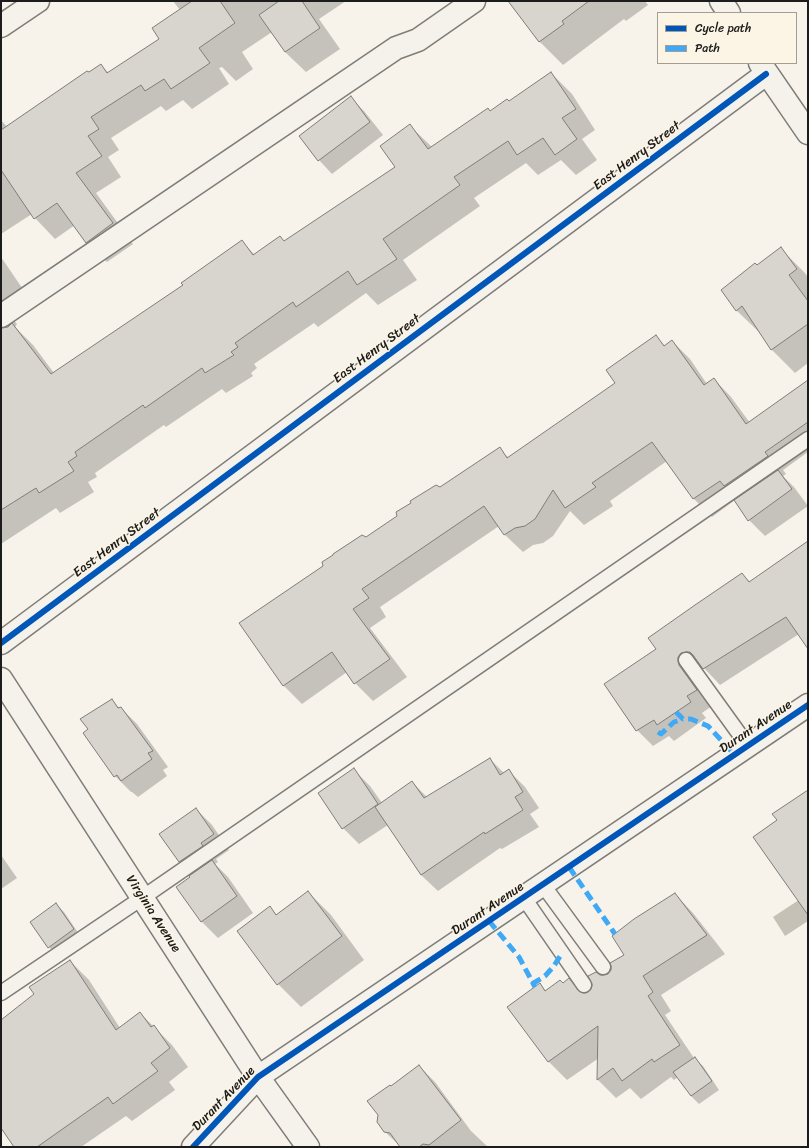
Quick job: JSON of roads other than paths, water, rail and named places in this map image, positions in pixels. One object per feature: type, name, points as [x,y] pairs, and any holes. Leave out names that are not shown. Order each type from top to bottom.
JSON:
[{"type":"street","points":[[1,26],[38,1]]},
{"type":"street","points":[[1,316],[396,48],[418,40],[474,1]]},
{"type":"street","points":[[721,1],[728,12]]},
{"type":"street","points":[[763,68],[808,132]]},
{"type":"street","name":"East Henry Street","points":[[1,643],[763,68]]},
{"type":"street","name":"Virginia Avenue","points":[[1,678],[258,1077],[308,1147]]},
{"type":"street","name":"Durant Avenue","points":[[193,1147],[258,1077],[808,705]]},
{"type":"lane","points":[[1,993],[142,898],[808,439]]},
{"type":"lane","points":[[686,660],[748,746]]},
{"type":"lane","points":[[543,885],[603,967]]},
{"type":"lane","points":[[524,898],[584,984]]}]
